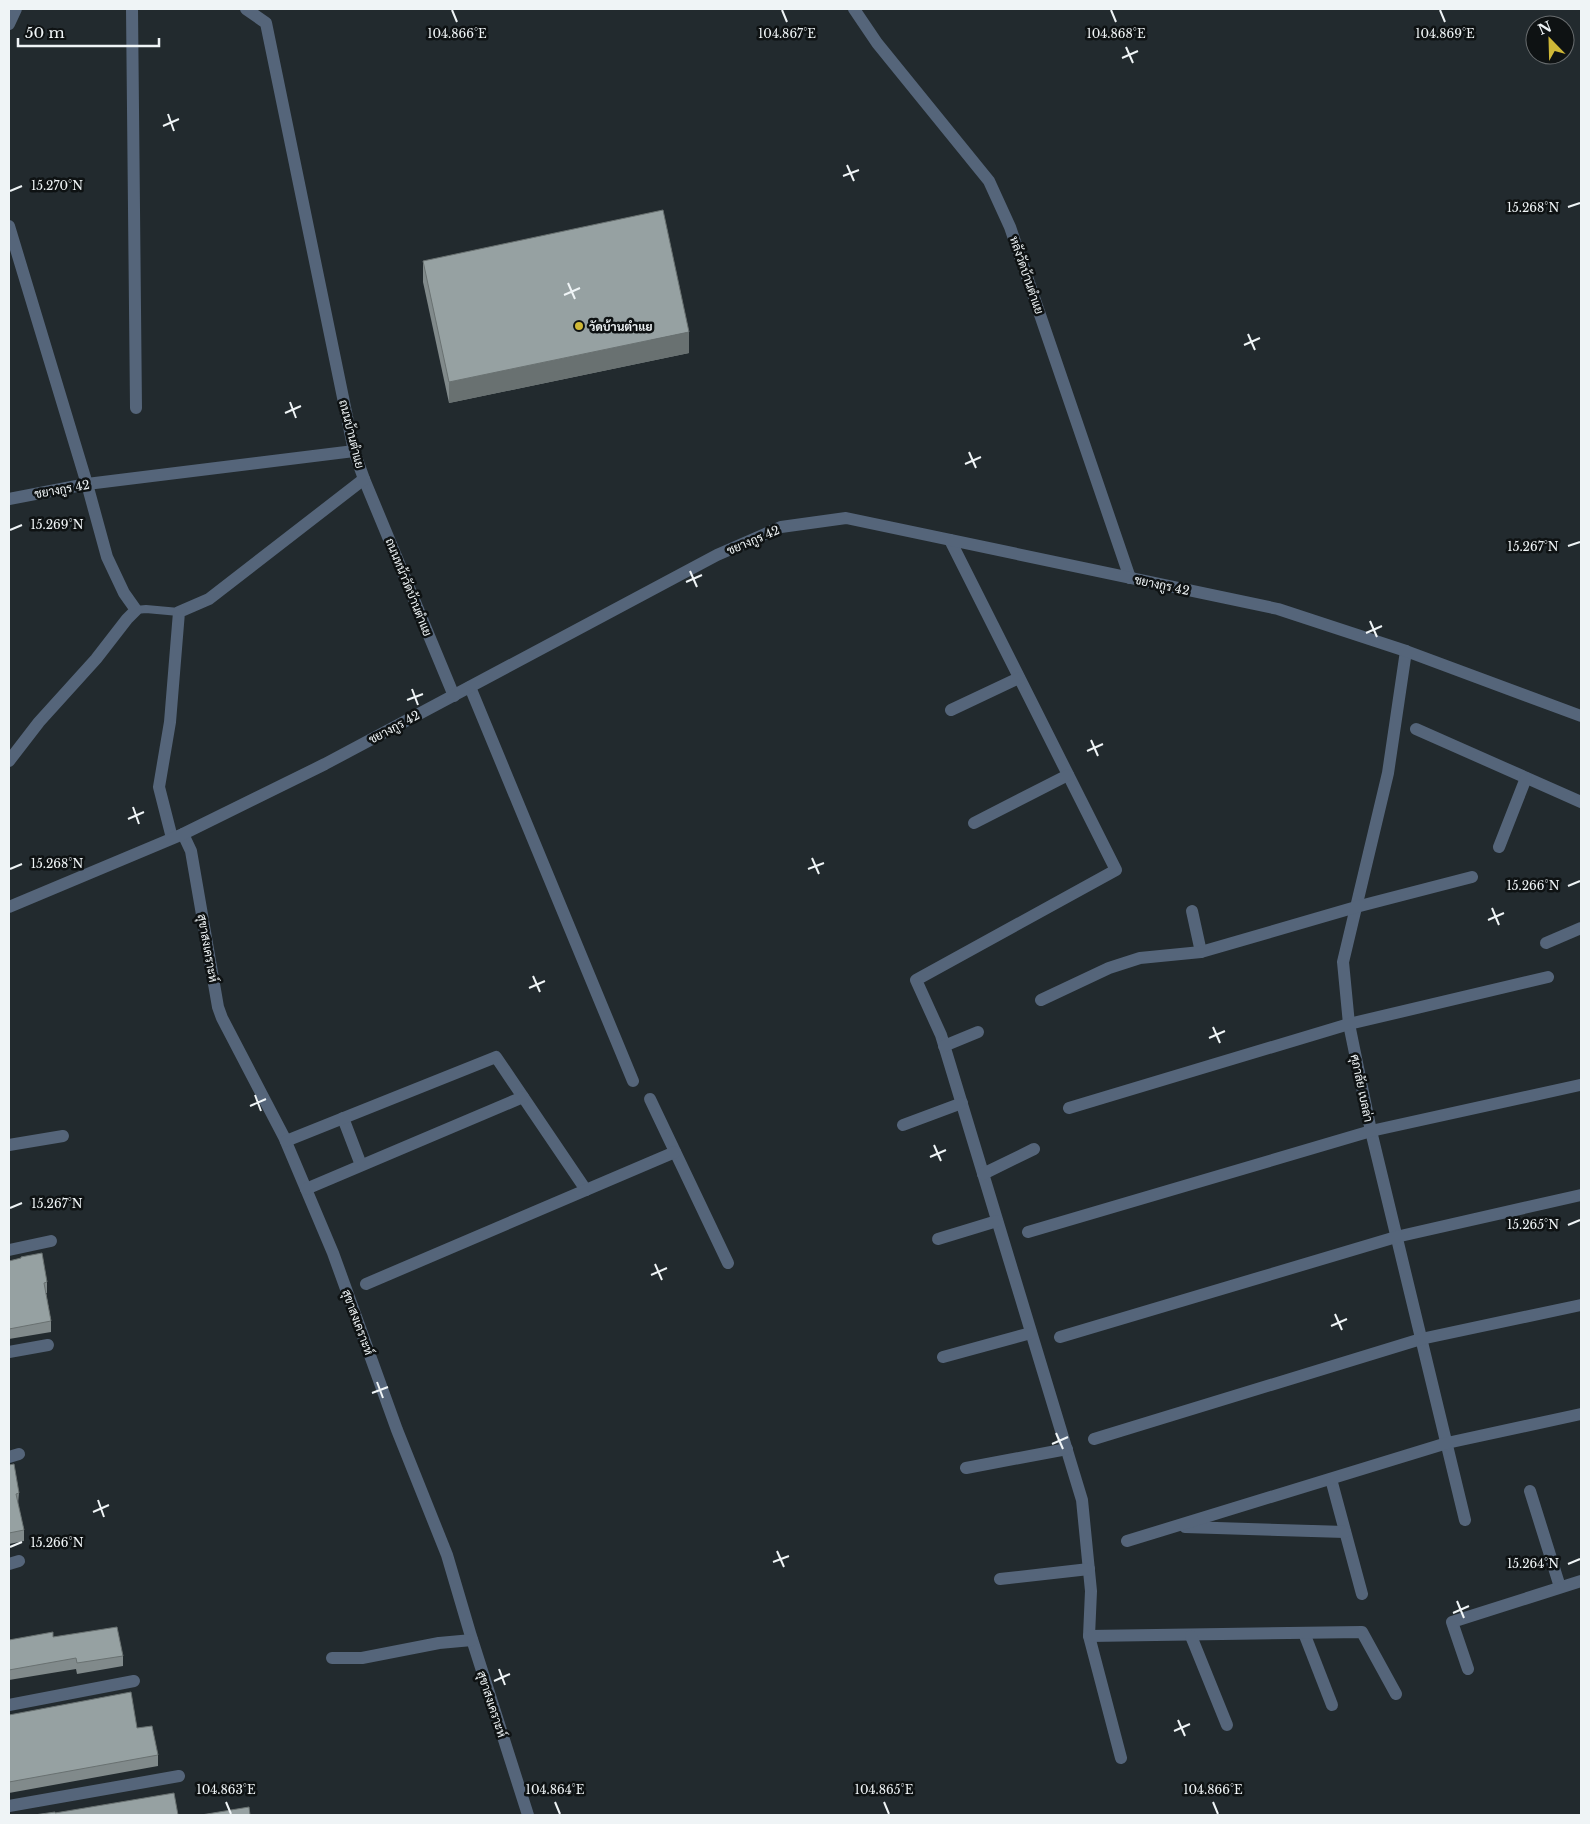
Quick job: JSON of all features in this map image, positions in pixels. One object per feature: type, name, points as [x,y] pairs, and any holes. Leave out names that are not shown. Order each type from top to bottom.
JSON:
[{"type":"street","points":[[9,24],[16,9]]},
{"type":"street","points":[[132,9],[136,408]]},
{"type":"street","name":"ถนนบ้านตำแย","points":[[179,612],[208,599],[364,479],[354,451],[266,23],[246,9]]},
{"type":"street","name":"หลังวัดบ้านตำแย","points":[[854,9],[877,43],[989,181],[1010,227],[1130,578]]},
{"type":"street","points":[[9,226],[87,484],[107,557],[124,593],[136,610],[96,659],[38,722],[9,761]]},
{"type":"street","name":"ชยางกูร 42","points":[[9,499],[87,484],[354,451]]},
{"type":"street","name":"ถนนหน้าวัดบ้านตำแย","points":[[364,479],[454,696]]},
{"type":"street","name":"ชยางกูร 42","points":[[9,907],[178,836],[325,764],[717,555],[781,527],[846,518],[1278,609],[1406,651],[1581,716]]},
{"type":"street","points":[[950,540],[1116,870],[916,980],[941,1035],[1082,1500],[1091,1591],[1089,1636],[1121,1758]]},
{"type":"street","points":[[178,836],[160,787],[170,722],[179,612]]},
{"type":"street","name":"ศุภาลัย เบลล่า","points":[[1406,651],[1388,773],[1343,962],[1349,1024],[1371,1131],[1465,1520]]},
{"type":"street","points":[[951,710],[1019,678]]},
{"type":"street","points":[[470,687],[633,1080]]},
{"type":"street","points":[[1416,729],[1581,802]]},
{"type":"street","points":[[974,823],[1068,775]]},
{"type":"street","points":[[1498,848],[1526,778]]},
{"type":"street","name":"สุขาสงเคราะห์","points":[[178,836],[191,851],[220,1013],[286,1141],[333,1253],[396,1430],[447,1555],[528,1815]]},
{"type":"street","points":[[1041,1000],[1109,968],[1140,958],[1201,952],[1356,907],[1472,877]]},
{"type":"street","points":[[1192,911],[1201,952]]},
{"type":"street","points":[[1546,943],[1581,928]]},
{"type":"street","points":[[1069,1108],[1349,1024],[1548,977]]},
{"type":"street","points":[[944,1046],[978,1032]]},
{"type":"street","points":[[286,1141],[496,1057],[586,1190]]},
{"type":"street","points":[[1028,1232],[1371,1131],[1580,1085]]},
{"type":"street","points":[[306,1188],[523,1097]]},
{"type":"street","points":[[650,1099],[728,1263]]},
{"type":"street","points":[[903,1125],[962,1103]]},
{"type":"street","points":[[343,1118],[361,1165]]},
{"type":"street","points":[[9,1145],[63,1136]]},
{"type":"street","points":[[983,1174],[1034,1149]]},
{"type":"street","points":[[366,1284],[675,1152]]},
{"type":"street","points":[[1060,1337],[1396,1237],[1581,1195]]},
{"type":"street","points":[[938,1239],[997,1221]]},
{"type":"street","points":[[9,1250],[51,1241]]},
{"type":"street","points":[[1094,1439],[1421,1339],[1581,1305]]},
{"type":"street","points":[[944,1357],[1031,1333]]},
{"type":"street","points":[[9,1352],[48,1345]]},
{"type":"street","points":[[1127,1541],[1447,1444],[1581,1414]]},
{"type":"street","points":[[966,1468],[1067,1450]]},
{"type":"street","points":[[1331,1479],[1362,1594]]},
{"type":"street","points":[[1530,1491],[1560,1587]]},
{"type":"street","points":[[1176,1526],[1345,1532]]},
{"type":"street","points":[[1000,1580],[1089,1568]]},
{"type":"street","points":[[1468,1669],[1452,1622],[1581,1580]]},
{"type":"street","points":[[1089,1636],[1362,1632],[1396,1694]]},
{"type":"street","points":[[1304,1633],[1332,1704]]},
{"type":"street","points":[[1191,1636],[1227,1725]]},
{"type":"street","points":[[332,1658],[362,1658],[439,1643],[472,1640]]},
{"type":"street","points":[[9,1705],[134,1681]]},
{"type":"street","points":[[9,1806],[179,1776]]},
{"type":"lane","points":[[136,610],[179,612]]},
{"type":"building","points":[[663,210],[689,332],[449,382],[423,261]]},
{"type":"building","points":[[42,1253],[47,1282],[44,1283],[51,1321],[9,1329],[9,1261]]},
{"type":"building","points":[[14,1464],[19,1493],[16,1494],[24,1530],[9,1533],[9,1465]]},
{"type":"building","points":[[117,1627],[123,1656],[77,1663],[76,1658],[9,1670],[9,1640],[53,1632],[53,1637]]},
{"type":"building","points":[[131,1692],[137,1728],[152,1726],[158,1755],[9,1782],[9,1715]]},
{"type":"building","points":[[174,1793],[178,1815],[34,1815],[55,1813]]},
{"type":"building","points":[[249,1807],[250,1815],[201,1815]]},
{"type":"place","name":"วัดบ้านตำแย","points":[[579,326]]}]
